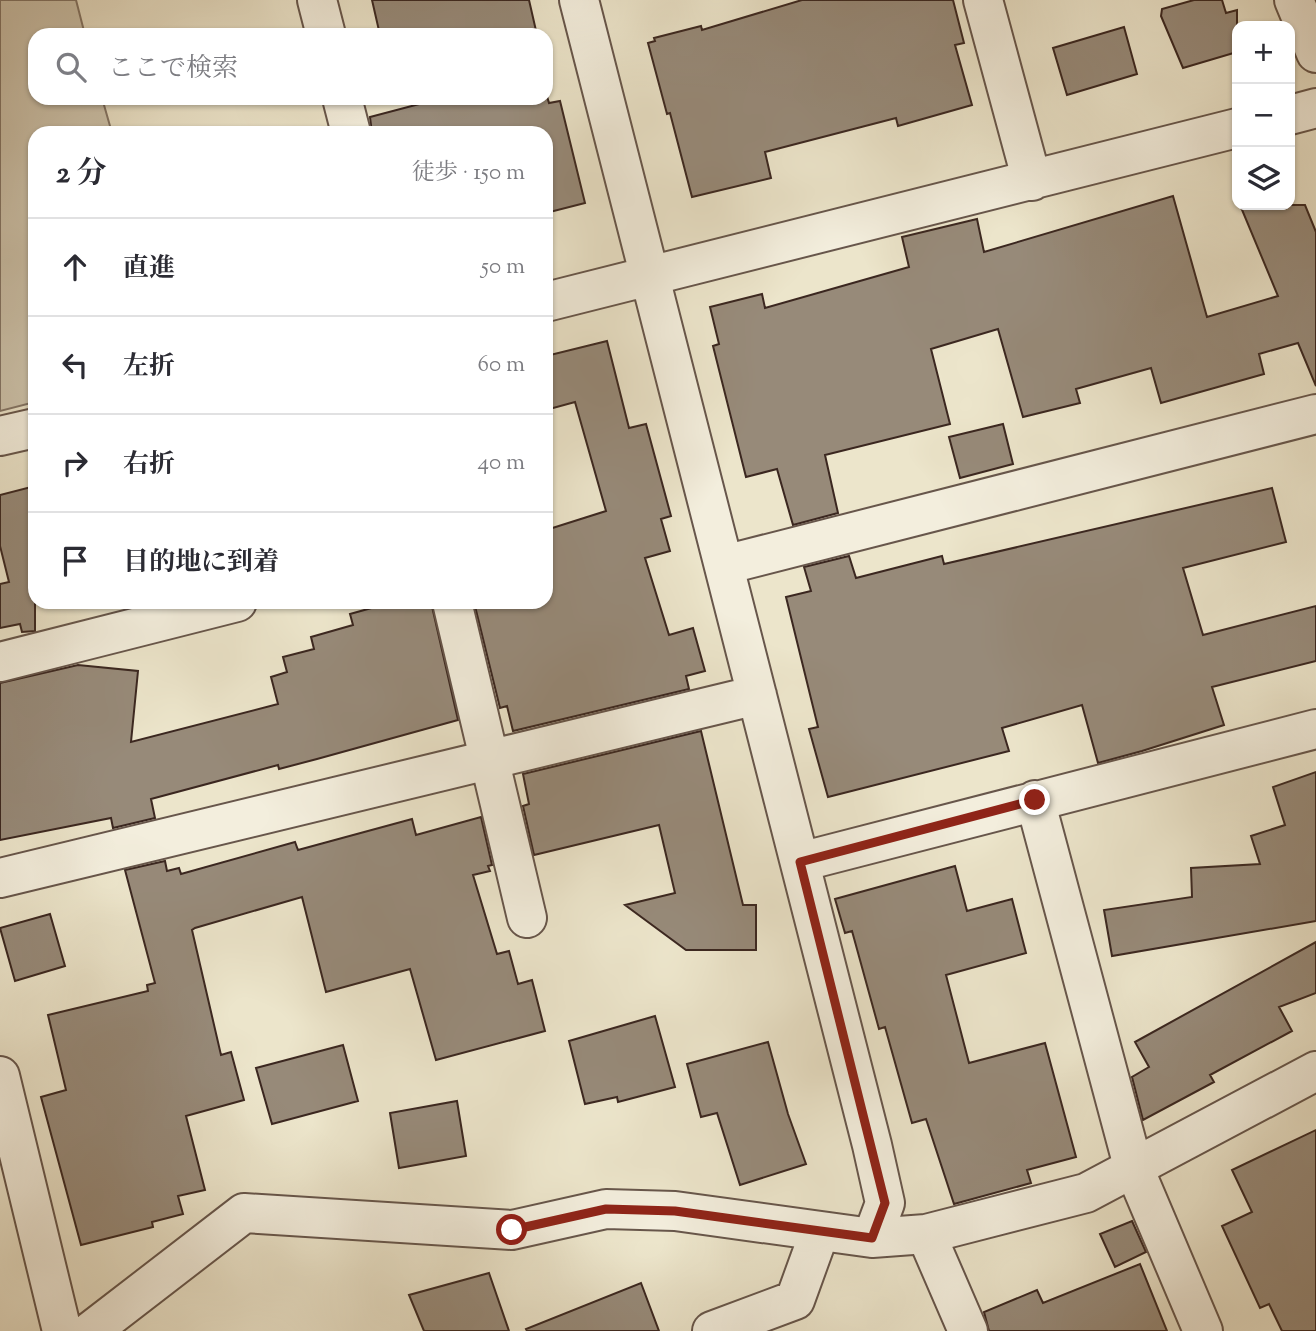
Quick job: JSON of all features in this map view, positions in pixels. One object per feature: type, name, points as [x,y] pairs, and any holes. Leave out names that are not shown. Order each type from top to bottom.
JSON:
[{"type":"street","points":[[317,0],[324,28]]},
{"type":"street","points":[[579,0],[885,1203],[872,1238]]},
{"type":"street","points":[[983,0],[1032,181]]},
{"type":"street","points":[[1294,0],[1316,53]]},
{"type":"street","points":[[344,105],[349,126]]},
{"type":"street","points":[[1295,114],[1316,108]]},
{"type":"street","points":[[553,300],[1232,129]]},
{"type":"street","points":[[724,565],[1316,414]]},
{"type":"street","points":[[0,436],[28,430]]},
{"type":"street","points":[[0,662],[209,609]]},
{"type":"street","points":[[454,609],[527,918]]},
{"type":"street","points":[[0,878],[757,695]]},
{"type":"street","points":[[800,862],[1316,729]]},
{"type":"street","points":[[1035,800],[1133,1166],[1203,1331]]},
{"type":"street","points":[[91,1331],[244,1213],[512,1230],[606,1209],[675,1211],[872,1238],[926,1234],[1086,1193],[1316,1071]]},
{"type":"street","points":[[0,1076],[62,1331]]},
{"type":"street","points":[[730,1328],[795,1300],[820,1231]]},
{"type":"street","points":[[926,1234],[968,1331]]},
{"type":"shaded area","points":[[0,0],[76,0],[83,28],[28,28],[28,105],[104,105],[110,126],[28,126],[28,404],[0,411]]},
{"type":"building","points":[[372,0],[529,0],[535,28],[378,28]]},
{"type":"building","points":[[802,0],[953,0],[964,43],[955,45],[972,105],[898,126],[896,118],[765,152],[771,178],[692,197],[648,43],[655,41],[654,38],[701,26],[702,30]]},
{"type":"building","points":[[1194,0],[1222,0],[1226,13],[1237,10],[1237,21],[1232,21],[1232,53],[1183,68],[1161,16],[1162,9]]},
{"type":"building","points":[[1124,27],[1137,74],[1067,95],[1053,48]]},
{"type":"building","points":[[560,101],[585,203],[553,211],[553,126],[371,126],[370,117],[415,105],[553,105],[553,102]]},
{"type":"building","points":[[1173,196],[1207,317],[1278,296],[1242,210],[1295,210],[1295,205],[1305,205],[1316,232],[1316,386],[1298,343],[1259,354],[1264,374],[1161,403],[1151,368],[1076,389],[1080,403],[1023,417],[998,329],[931,349],[950,424],[825,455],[838,513],[793,525],[777,469],[746,477],[713,346],[719,344],[710,307],[762,294],[765,308],[909,267],[902,237],[977,219],[984,252]]},
{"type":"building","points":[[607,341],[629,428],[646,424],[671,516],[661,519],[670,551],[645,558],[669,635],[693,628],[705,671],[686,676],[689,689],[513,731],[507,706],[500,708],[476,609],[553,609],[553,528],[606,511],[575,402],[553,408],[553,354]]},
{"type":"building","points":[[1003,424],[1013,464],[960,478],[949,437]]},
{"type":"building","points":[[28,488],[28,609],[35,609],[35,631],[22,632],[20,624],[0,628],[0,584],[9,582],[0,546],[0,495]]},
{"type":"building","points":[[1272,488],[1286,542],[1183,568],[1203,635],[1316,606],[1316,661],[1212,687],[1224,725],[1142,751],[1098,763],[1082,705],[1002,728],[1009,751],[828,797],[809,729],[818,727],[786,597],[811,591],[804,567],[849,556],[856,578],[942,556],[944,564]]},
{"type":"building","points":[[368,609],[433,609],[458,720],[279,769],[278,765],[151,799],[155,818],[113,828],[111,818],[0,840],[0,683],[78,665],[138,671],[131,742],[278,704],[271,677],[287,672],[283,657],[314,649],[311,637],[353,625],[350,614]]},
{"type":"building","points":[[701,731],[743,905],[756,905],[756,950],[686,950],[625,905],[675,893],[659,825],[534,855],[523,806],[529,804],[523,774]]},
{"type":"building","points":[[1316,772],[1316,921],[1112,956],[1104,910],[1192,897],[1191,868],[1260,864],[1251,836],[1285,825],[1273,787]]},
{"type":"building","points":[[481,817],[492,865],[488,866],[490,871],[473,875],[497,954],[509,951],[518,984],[532,980],[545,1031],[436,1060],[410,969],[326,992],[302,897],[195,928],[192,930],[221,1055],[231,1052],[244,1100],[186,1116],[205,1190],[178,1196],[183,1214],[152,1222],[153,1227],[81,1245],[41,1097],[66,1090],[48,1015],[148,991],[147,985],[155,983],[125,870],[165,861],[167,871],[179,868],[181,874],[295,842],[298,850],[412,819],[416,835]]},
{"type":"building","points":[[955,866],[967,911],[1012,899],[1026,953],[946,975],[969,1063],[1045,1043],[1076,1157],[1027,1170],[1031,1183],[954,1204],[926,1119],[912,1123],[885,1027],[879,1029],[852,931],[845,933],[835,899]]},
{"type":"building","points":[[50,914],[65,966],[15,981],[0,928]]},
{"type":"building","points":[[1316,942],[1316,993],[1279,1007],[1292,1031],[1210,1075],[1214,1082],[1143,1120],[1132,1077],[1149,1067],[1135,1042]]},
{"type":"building","points":[[655,1016],[675,1087],[618,1102],[617,1097],[585,1104],[569,1041]]},
{"type":"building","points":[[768,1042],[788,1114],[806,1164],[740,1185],[717,1113],[701,1117],[687,1064]]},
{"type":"building","points":[[343,1045],[358,1101],[272,1124],[256,1068]]},
{"type":"building","points":[[457,1101],[466,1156],[399,1168],[390,1113]]},
{"type":"building","points":[[1316,1130],[1316,1331],[1282,1331],[1269,1304],[1260,1308],[1222,1226],[1252,1212],[1232,1170]]},
{"type":"building","points":[[1132,1221],[1146,1252],[1115,1267],[1100,1234]]},
{"type":"building","points":[[1140,1264],[1167,1331],[989,1331],[984,1312],[1037,1290],[1043,1303]]},
{"type":"building","points":[[489,1273],[509,1331],[424,1331],[409,1295]]},
{"type":"building","points":[[641,1283],[659,1331],[526,1329]]},
{"type":"route","points":[[512,1230],[606,1209],[675,1211],[872,1238],[885,1203],[800,862],[1035,800]]}]
